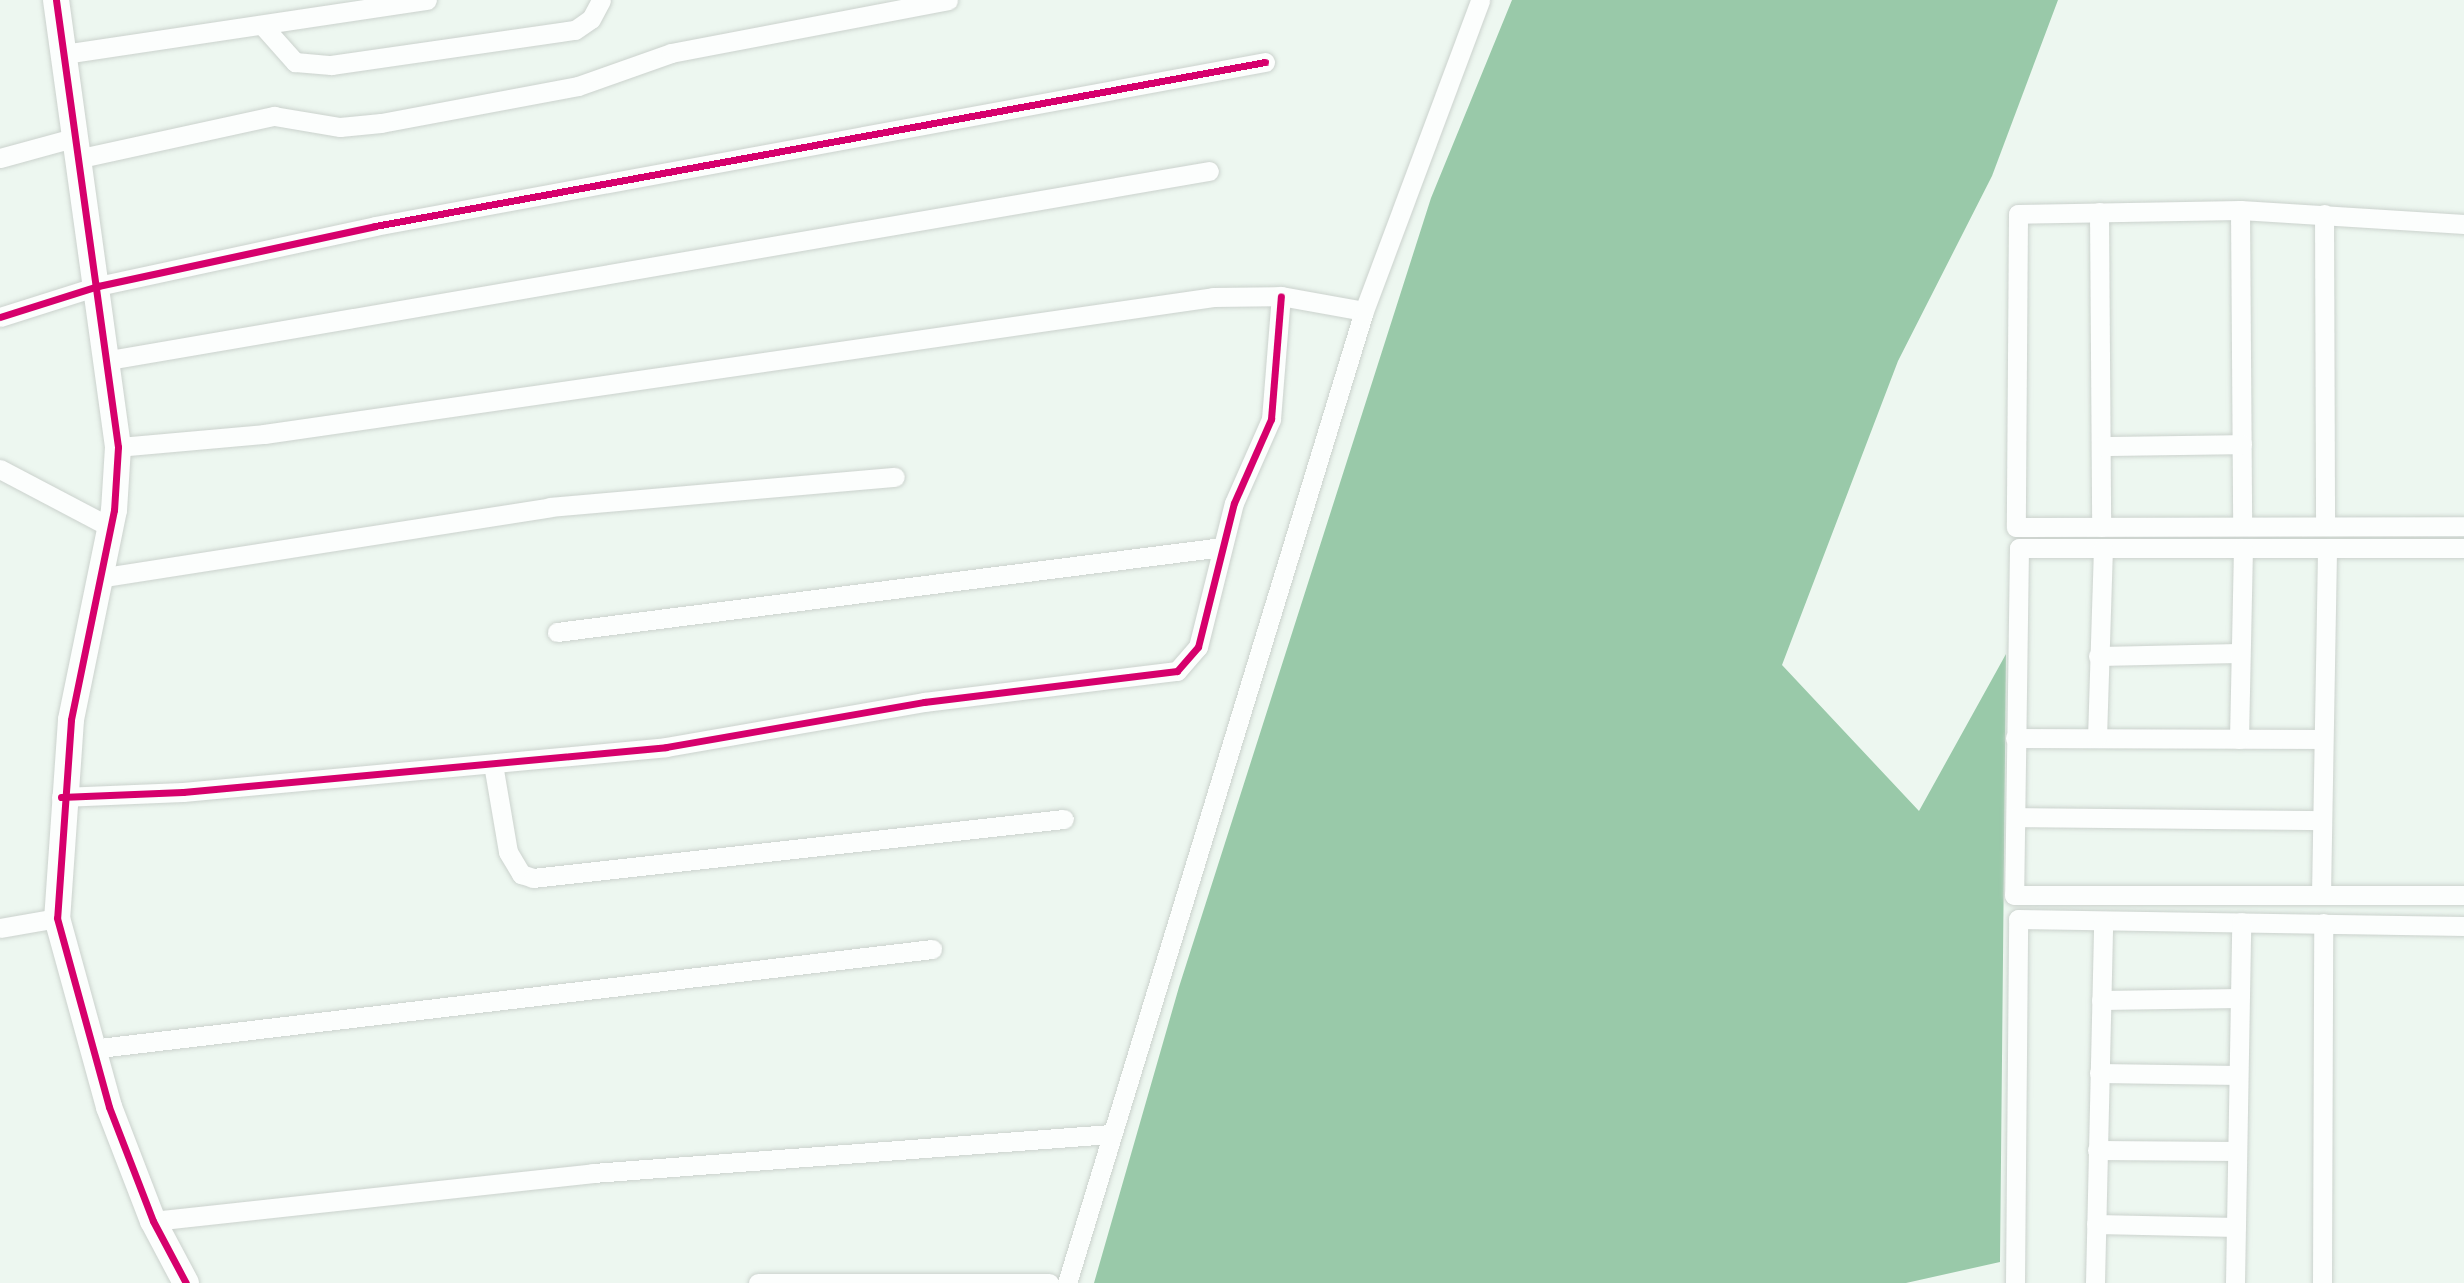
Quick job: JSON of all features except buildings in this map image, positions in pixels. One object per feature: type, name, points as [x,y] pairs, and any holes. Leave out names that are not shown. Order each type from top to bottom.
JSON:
[{"type":"street","points":[[56,0],[109,360],[118,447],[110,527],[61,797],[57,918],[91,1049],[153,1221],[186,1283]]},
{"type":"street","points":[[64,54],[427,0]]},
{"type":"street","points":[[262,25],[295,62],[331,65],[575,30],[591,19],[601,0]]},
{"type":"street","points":[[0,158],[274,116],[340,127],[381,123],[578,86],[671,53],[948,0]]},
{"type":"street","points":[[1067,1283],[1110,1134],[1364,311],[1480,0]]},
{"type":"street","points":[[0,317],[98,286],[652,170],[1265,62]]},
{"type":"street","points":[[109,360],[1209,171]]},
{"type":"street","points":[[2240,210],[2242,526]]},
{"type":"street","points":[[2464,224],[2240,210],[2018,214],[2016,527],[2464,526]]},
{"type":"street","points":[[2099,212],[2101,527]]},
{"type":"street","points":[[2324,214],[2325,525]]},
{"type":"street","points":[[118,447],[264,434],[1071,313],[1282,296],[1364,311]]},
{"type":"street","points":[[61,797],[493,764],[666,747],[924,702],[1167,675],[1185,665],[1198,647],[1222,547],[1274,408],[1282,296]]},
{"type":"street","points":[[2101,446],[2242,444]]},
{"type":"street","points":[[0,470],[110,527]]},
{"type":"street","points":[[99,578],[551,507],[895,477]]},
{"type":"street","points":[[557,632],[1222,547]]},
{"type":"street","points":[[2464,548],[2019,548],[2014,895],[2464,895]]},
{"type":"street","points":[[2097,738],[2103,548]]},
{"type":"street","points":[[2239,739],[2243,548]]},
{"type":"street","points":[[2321,895],[2327,548]]},
{"type":"street","points":[[2098,656],[2240,653]]},
{"type":"street","points":[[2015,738],[2322,739]]},
{"type":"street","points":[[493,764],[508,852],[521,874],[533,878],[1064,818]]},
{"type":"street","points":[[2016,817],[2322,820]]},
{"type":"street","points":[[0,928],[57,918]]},
{"type":"street","points":[[2015,1283],[2018,919],[2464,926]]},
{"type":"street","points":[[2095,1283],[2103,920]]},
{"type":"street","points":[[2235,1283],[2241,922]]},
{"type":"street","points":[[2322,1283],[2323,923]]},
{"type":"street","points":[[91,1049],[932,949]]},
{"type":"street","points":[[2101,1000],[2239,998]]},
{"type":"street","points":[[2099,1073],[2238,1075]]},
{"type":"street","points":[[153,1221],[593,1173],[1110,1134]]},
{"type":"street","points":[[2097,1150],[2237,1151]]},
{"type":"street","points":[[2096,1224],[2236,1227]]},
{"type":"street","points":[[758,1283],[1049,1283]]},
{"type":"shaded area","points":[[1512,0],[2058,0],[1992,176],[1898,361],[1782,665],[1919,811],[2006,654],[2000,1262],[1906,1283],[1094,1283],[1179,987],[1431,198]]},
{"type":"cycle path","points":[[56,0],[118,447],[114,510],[71,720],[57,918],[109,1107],[153,1221],[186,1283]]},
{"type":"cycle path","points":[[0,317],[98,286],[375,226],[1265,62]]},
{"type":"cycle path","points":[[61,797],[183,792],[666,747],[924,702],[1177,671],[1198,647],[1234,503],[1271,419],[1281,296]]}]
